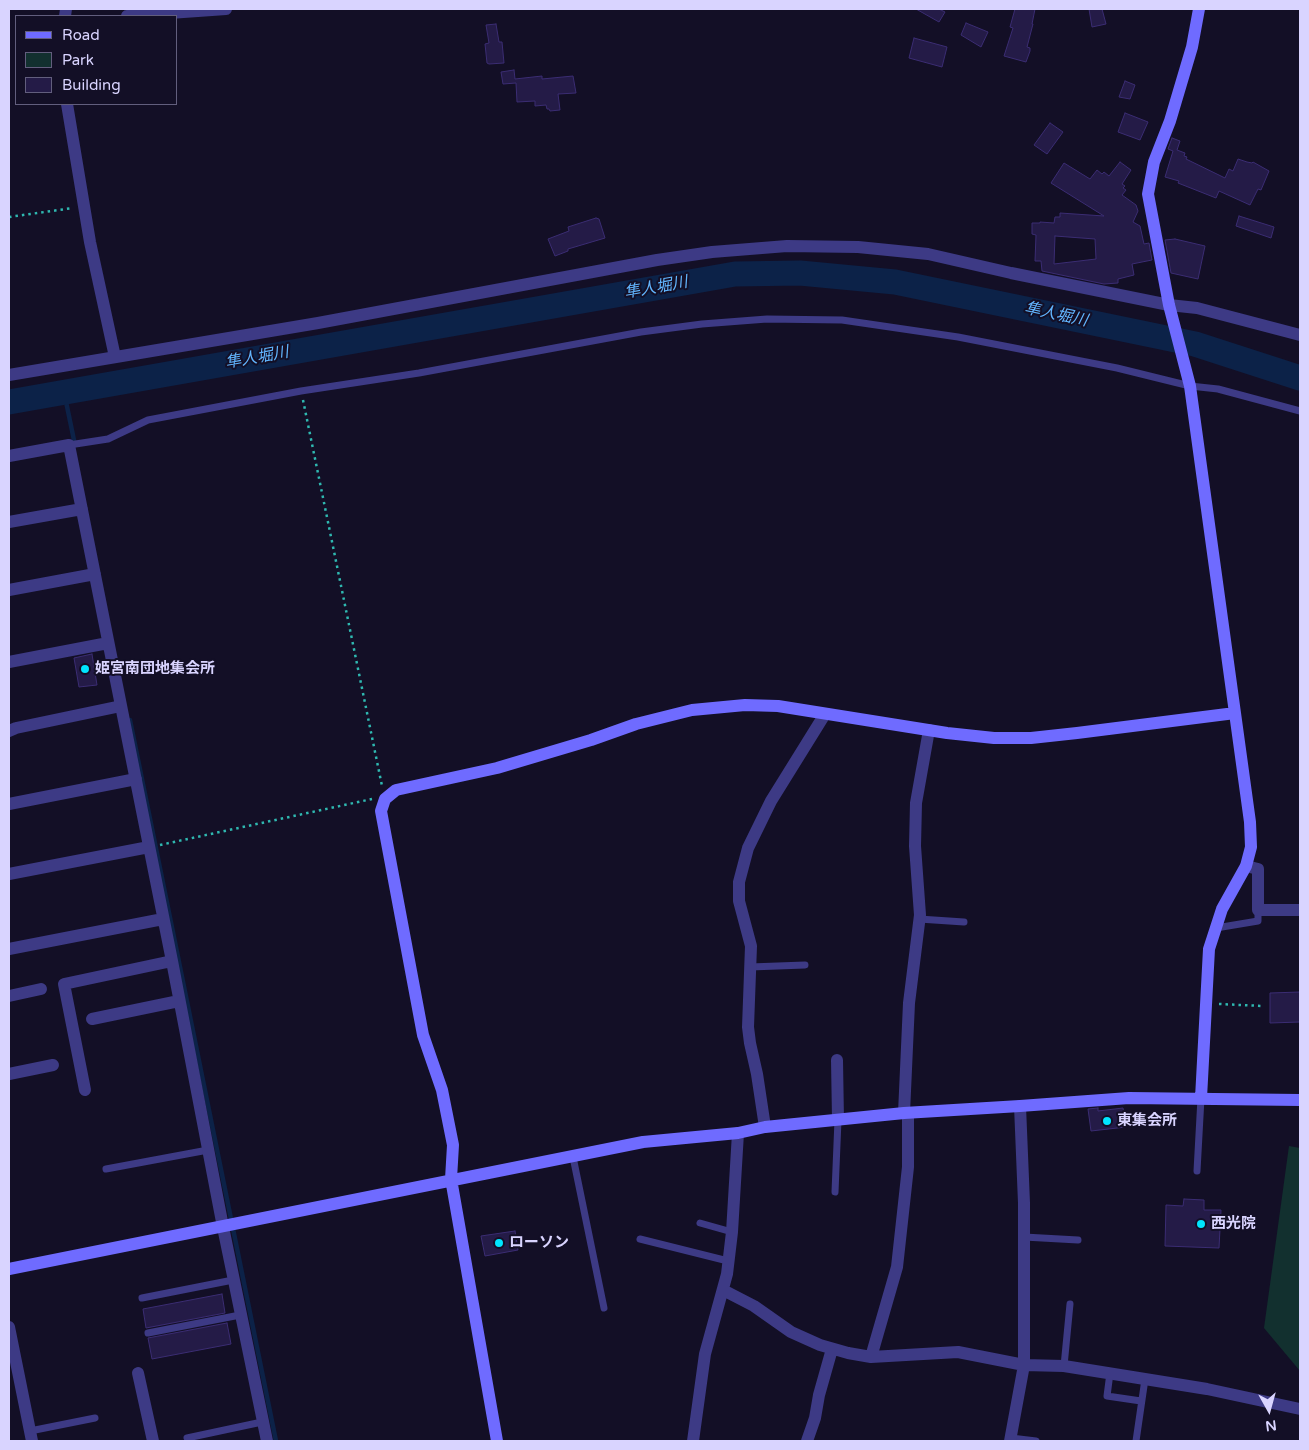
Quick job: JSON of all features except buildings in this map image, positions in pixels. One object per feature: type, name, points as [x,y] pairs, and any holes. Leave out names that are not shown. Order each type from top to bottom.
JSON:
[{"type":"street","points":[[141,15],[226,9]]},
{"type":"street","points":[[1198,9],[1192,47],[1170,121],[1154,162],[1148,194],[1169,305],[1190,386],[1250,822],[1251,847],[1246,866],[1222,909],[1209,949],[1201,1098]]},
{"type":"street","points":[[67,105],[84,207],[115,357]]},
{"type":"street","points":[[9,375],[318,323],[657,260],[712,252],[787,246],[858,247],[928,254],[1169,305],[1198,308],[1300,334]]},
{"type":"street","points":[[9,456],[69,445],[172,961],[222,1228],[267,1441]]},
{"type":"street","points":[[9,522],[82,509]]},
{"type":"street","points":[[9,590],[95,574]]},
{"type":"street","points":[[9,662],[108,642]]},
{"type":"street","points":[[497,1441],[451,1179],[453,1145],[442,1090],[423,1035],[381,811],[385,799],[396,790],[497,768],[591,740],[636,724],[692,710],[745,705],[778,706],[929,730],[994,738],[1031,738],[1235,713]]},
{"type":"street","points":[[9,732],[16,728],[121,706]]},
{"type":"street","points":[[766,1127],[748,1028],[751,946],[739,901],[739,882],[748,848],[772,801],[825,714]]},
{"type":"street","points":[[872,1357],[897,1267],[908,1168],[906,1113],[909,1003],[919,919],[916,803],[929,730]]},
{"type":"street","points":[[9,804],[136,779]]},
{"type":"street","points":[[9,874],[149,847]]},
{"type":"street","points":[[1246,866],[1258,869],[1258,910],[1300,910]]},
{"type":"street","points":[[9,949],[163,919]]},
{"type":"street","points":[[85,1090],[64,984],[172,961]]},
{"type":"street","points":[[9,996],[41,989]]},
{"type":"street","points":[[92,1019],[179,1001]]},
{"type":"street","points":[[837,1060],[838,1120]]},
{"type":"street","points":[[9,1074],[54,1065]]},
{"type":"street","points":[[9,1269],[222,1228],[451,1179],[644,1142],[906,1113],[1129,1098],[1300,1100]]},
{"type":"street","points":[[1011,1440],[1024,1365],[1024,1237],[1020,1106]]},
{"type":"street","points":[[693,1441],[705,1354],[728,1261],[732,1232],[738,1133]]},
{"type":"street","points":[[722,1290],[754,1306],[790,1332],[832,1349],[872,1357],[958,1352],[1024,1365],[1064,1366],[1207,1389],[1300,1409]]},
{"type":"street","points":[[9,1327],[12,1359],[31,1436]]},
{"type":"street","points":[[807,1441],[815,1418],[819,1395],[832,1349]]},
{"type":"street","points":[[138,1373],[153,1441]]},
{"type":"lane","points":[[69,445],[108,439],[148,420],[302,392],[496,360],[641,332],[702,324],[767,319],[842,320],[1060,356],[1190,386],[1218,388],[1300,411]]},
{"type":"lane","points":[[1216,928],[1258,921],[1258,910]]},
{"type":"lane","points":[[919,919],[964,922]]},
{"type":"lane","points":[[750,968],[805,965]]},
{"type":"lane","points":[[1197,1171],[1201,1098]]},
{"type":"lane","points":[[835,1192],[838,1120]]},
{"type":"lane","points":[[106,1170],[208,1150]]},
{"type":"lane","points":[[573,1157],[604,1308]]},
{"type":"lane","points":[[700,1223],[732,1232]]},
{"type":"lane","points":[[1024,1237],[1078,1240]]},
{"type":"lane","points":[[640,1239],[728,1261]]},
{"type":"lane","points":[[142,1298],[233,1280]]},
{"type":"lane","points":[[1064,1366],[1070,1304]]},
{"type":"lane","points":[[148,1333],[240,1315]]},
{"type":"lane","points":[[1110,1373],[1107,1396],[1142,1401]]},
{"type":"lane","points":[[1136,1441],[1144,1379]]},
{"type":"lane","points":[[31,1436],[95,1418]]},
{"type":"lane","points":[[187,1438],[262,1422]]},
{"type":"lane","points":[[1011,1440],[1036,1441]]},
{"type":"path","points":[[9,217],[84,207]]},
{"type":"path","points":[[149,847],[367,799],[385,799],[302,392]]},
{"type":"path","points":[[1206,1003],[1263,1006]]},
{"type":"green space","points":[[1289,1146],[1300,1148],[1300,1371],[1264,1328]]},
{"type":"waterway","name":"隼人堀川","points":[[9,402],[735,274],[800,273],[895,282],[1195,344],[1300,378]]},
{"type":"waterway","points":[[64,392],[75,445]]},
{"type":"waterway","points":[[130,720],[276,1441]]},
{"type":"place","name":"姫宮南団地集会所","points":[[85,669]]},
{"type":"place","name":"東集会所","points":[[1107,1121]]},
{"type":"place","name":"西光院","points":[[1201,1224]]},
{"type":"place","name":"ローソン","points":[[499,1243]]}]
